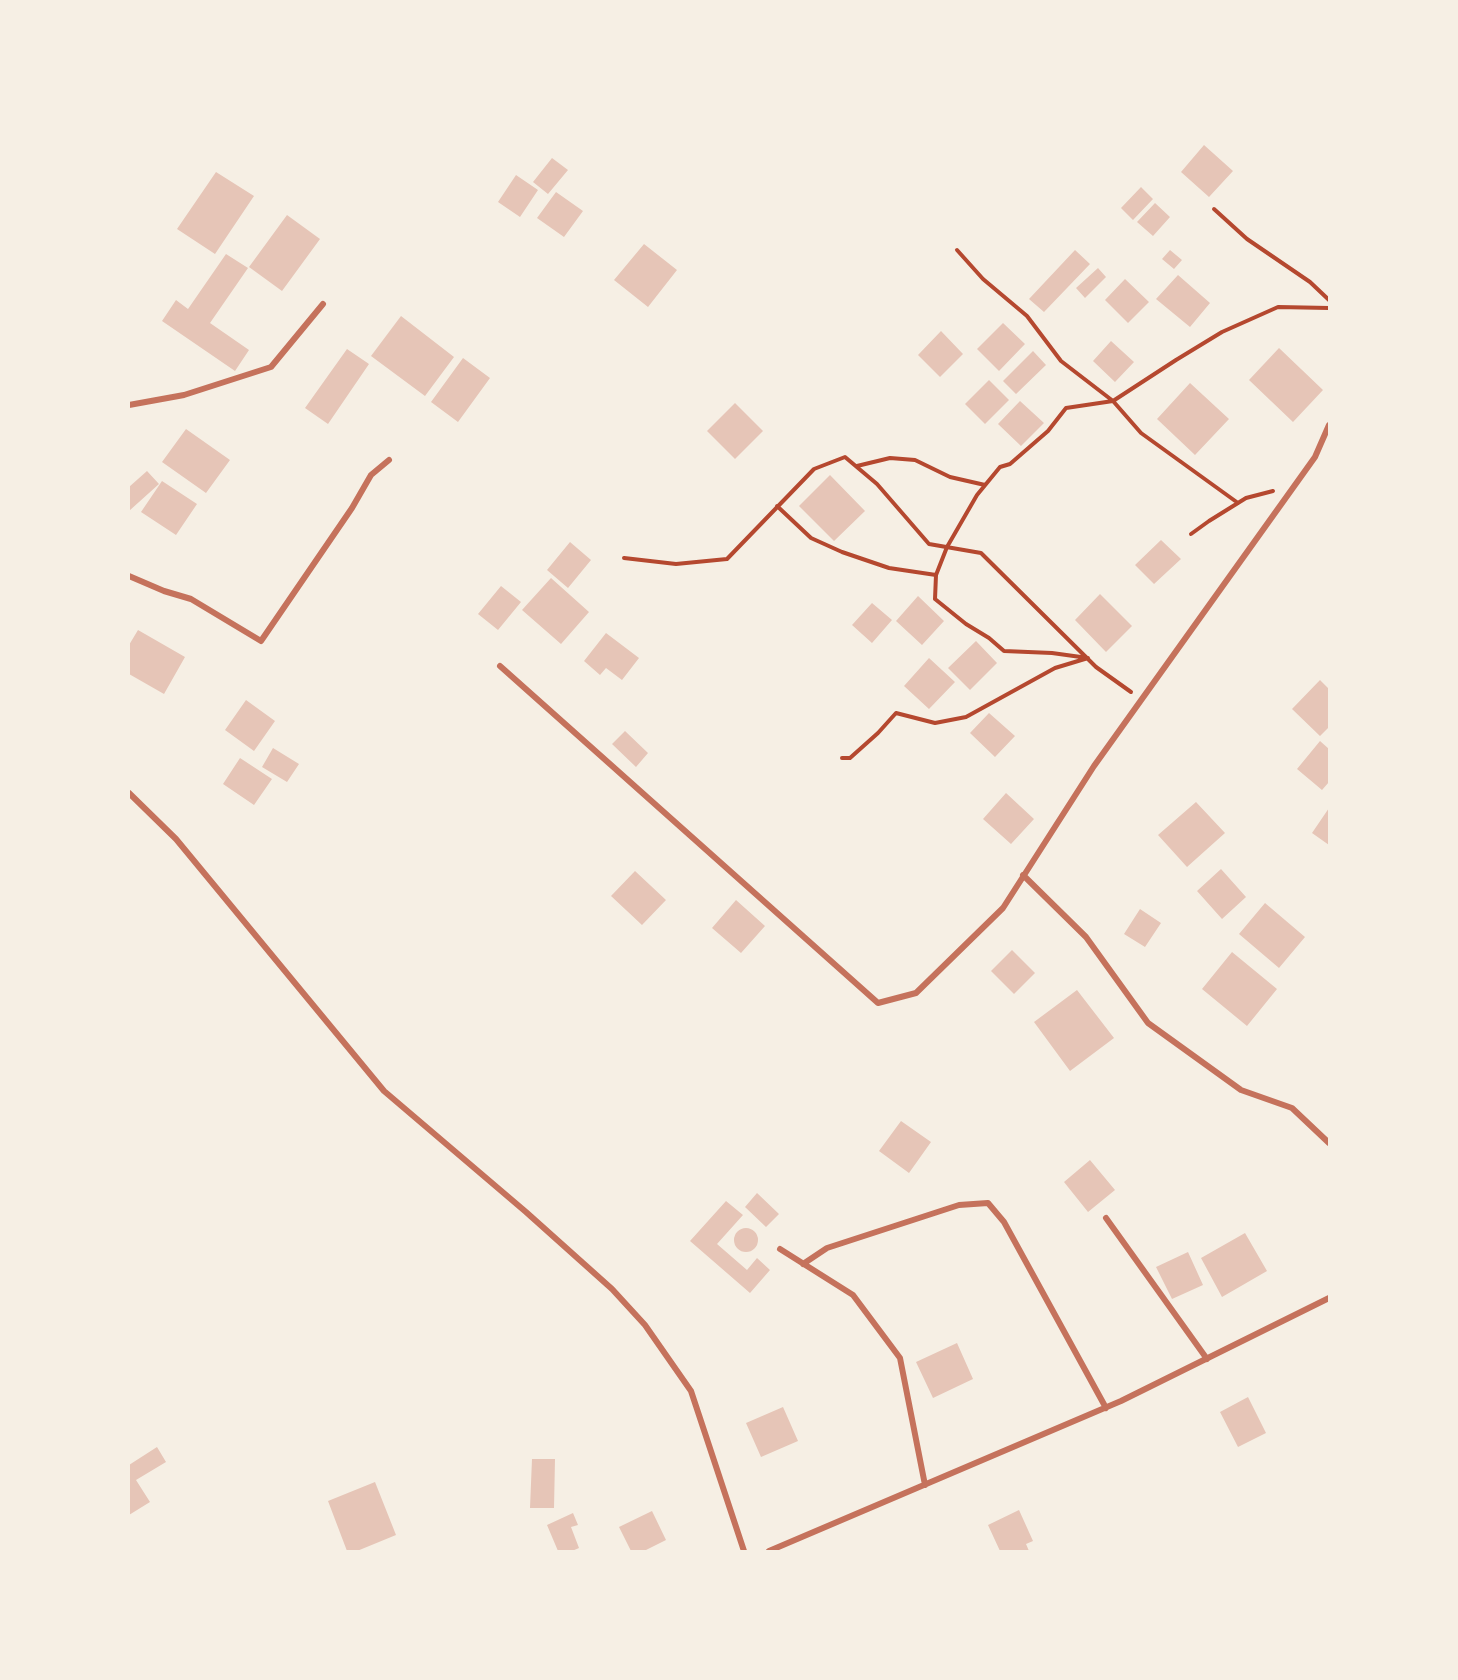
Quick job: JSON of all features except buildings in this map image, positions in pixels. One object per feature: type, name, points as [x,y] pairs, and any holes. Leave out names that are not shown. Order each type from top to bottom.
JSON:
[{"type":"street","points":[[129,405],[184,395],[271,367],[323,304]]},
{"type":"street","points":[[500,666],[878,1003],[916,993],[1003,908],[1094,766],[1315,457],[1329,425]]},
{"type":"street","points":[[129,576],[191,600],[261,641],[352,508],[371,475],[389,460]]},
{"type":"street","points":[[129,793],[176,839],[384,1091],[612,1289],[645,1325],[691,1390],[744,1551]]},
{"type":"street","points":[[1023,875],[1086,937],[1148,1023],[1241,1090],[1292,1108],[1329,1143]]},
{"type":"street","points":[[803,1264],[827,1248],[959,1205],[988,1203],[1004,1222],[1106,1408]]},
{"type":"street","points":[[1106,1218],[1207,1359]]},
{"type":"street","points":[[780,1250],[853,1295],[900,1358],[925,1485]]},
{"type":"street","points":[[769,1551],[1106,1408],[1329,1298]]},
{"type":"path","points":[[1214,209],[1247,239],[1310,282],[1329,300]]},
{"type":"path","points":[[957,249],[983,279],[1026,316],[1061,361],[1113,401],[1141,433],[1238,503]]},
{"type":"path","points":[[1088,658],[1052,653],[1004,651],[935,599],[936,575],[947,547],[977,495],[999,468],[1010,464],[1048,431],[1066,408],[1113,401],[1222,332],[1278,307],[1329,308]]},
{"type":"path","points":[[624,558],[676,564],[727,559],[814,469],[844,457],[877,484],[929,544],[981,553],[1096,667],[1142,699]]},
{"type":"path","points":[[856,466],[890,458],[915,460],[950,477],[985,485]]},
{"type":"path","points":[[1191,534],[1246,498],[1294,485]]},
{"type":"path","points":[[777,506],[811,538],[842,552],[889,568],[936,575]]},
{"type":"path","points":[[842,758],[850,758],[896,713],[935,723],[966,717],[1055,668],[1088,658]]}]
